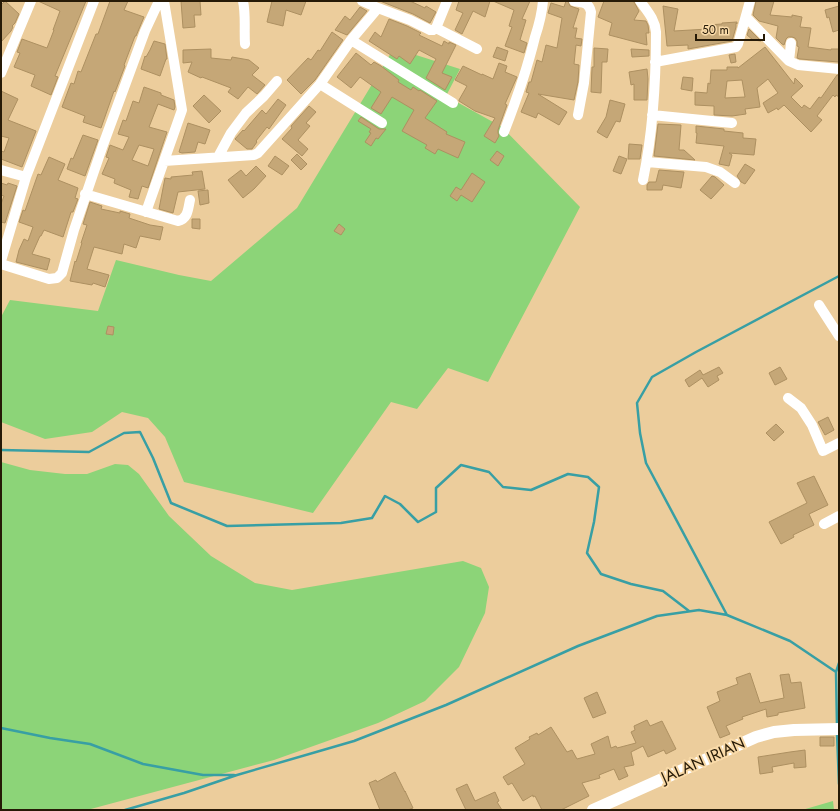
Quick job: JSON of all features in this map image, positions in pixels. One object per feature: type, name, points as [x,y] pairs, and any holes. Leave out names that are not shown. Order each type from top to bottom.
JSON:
[{"type":"main road","name":"JALAN IRIAN","points":[[593,810],[756,737],[774,732],[794,730],[839,729]]},
{"type":"street","points":[[1,73],[31,1]]},
{"type":"street","points":[[1,261],[6,231],[94,1]]},
{"type":"street","points":[[1,264],[49,279],[60,277],[64,269],[74,230],[102,144],[145,31],[159,1]]},
{"type":"street","points":[[146,212],[182,110],[164,1]]},
{"type":"street","points":[[243,1],[246,19],[244,30],[245,44]]},
{"type":"street","points":[[362,1],[410,20],[430,30],[436,28],[478,49]]},
{"type":"street","points":[[436,28],[447,1]]},
{"type":"street","points":[[504,132],[520,90],[542,14],[544,1]]},
{"type":"street","points":[[574,1],[587,4],[591,12],[584,83],[578,115]]},
{"type":"street","points":[[640,1],[652,17],[656,27],[652,115],[647,162],[643,180]]},
{"type":"street","points":[[655,62],[734,47],[738,44],[750,1]]},
{"type":"street","points":[[164,161],[254,155],[258,153],[320,84],[351,40],[378,8]]},
{"type":"street","points":[[746,17],[789,62],[798,65],[839,69]]},
{"type":"street","points":[[351,40],[453,103]]},
{"type":"street","points":[[789,62],[791,43]]},
{"type":"street","points":[[218,157],[231,133],[246,113],[277,81]]},
{"type":"street","points":[[320,84],[382,122]]},
{"type":"street","points":[[652,115],[732,122]]},
{"type":"street","points":[[647,162],[706,167],[720,172],[735,183]]},
{"type":"street","points":[[1,170],[26,177]]},
{"type":"street","points":[[85,194],[176,221],[181,221],[186,216],[190,200]]},
{"type":"street","points":[[819,305],[839,336]]},
{"type":"street","points":[[788,398],[801,408],[812,425],[823,451],[839,443]]},
{"type":"street","points":[[824,524],[839,516]]},
{"type":"green space","points":[[394,48],[460,69],[446,96],[502,127],[580,207],[488,382],[448,368],[417,409],[391,402],[313,513],[184,482],[165,437],[148,418],[122,412],[92,432],[45,439],[1,422],[1,317],[10,300],[98,311],[116,260],[211,281],[297,208]]},
{"type":"green space","points":[[1,462],[30,470],[65,474],[87,474],[115,464],[128,465],[139,474],[169,516],[211,556],[255,583],[292,590],[463,561],[481,568],[489,587],[485,613],[459,667],[425,701],[378,723],[274,760],[87,810],[1,810]]},
{"type":"green space","points":[[833,801],[834,810],[802,810]]},
{"type":"building","points":[[5,1],[19,14],[12,26],[11,31],[1,42],[1,5]]},
{"type":"building","points":[[38,1],[86,1],[55,76],[58,77],[51,95],[31,86],[35,75],[14,67],[20,53],[17,52],[22,39],[47,48],[54,30],[60,11]]},
{"type":"building","points":[[110,1],[128,1],[124,10],[144,17],[135,36],[101,128],[83,122],[85,116],[62,107],[71,83],[74,84],[78,71],[81,72],[96,34],[98,34]]},
{"type":"building","points":[[181,1],[200,1],[201,15],[194,15],[195,27],[183,28]]},
{"type":"building","points":[[272,1],[306,1],[301,15],[286,10],[283,26],[267,22]]},
{"type":"building","points":[[380,1],[410,1],[425,8],[426,6],[436,12],[430,23],[413,14]]},
{"type":"building","points":[[459,1],[490,1],[485,17],[473,11],[462,34],[455,30],[463,13],[456,10]]},
{"type":"building","points":[[493,1],[530,1],[522,19],[526,20],[520,40],[527,43],[524,53],[505,46],[512,27],[509,26],[514,10]]},
{"type":"building","points":[[566,1],[568,1],[570,6],[579,9],[573,28],[577,28],[575,38],[582,39],[581,46],[576,45],[574,64],[579,65],[578,82],[574,100],[538,94],[567,112],[559,125],[538,113],[536,118],[521,112],[529,93],[526,92],[529,82],[531,82],[537,60],[542,62],[546,45],[557,48],[562,18],[548,13],[551,3],[564,7]]},
{"type":"building","points":[[604,1],[634,2],[639,11],[634,20],[646,21],[648,25],[649,33],[646,33],[647,45],[609,35],[612,23],[598,17]]},
{"type":"building","points":[[756,1],[774,1],[770,15],[792,17],[792,15],[802,17],[800,27],[811,28],[808,47],[831,50],[839,49],[839,62],[797,58],[799,47],[797,46],[797,41],[795,38],[788,37],[784,45],[782,44],[776,38],[778,26],[759,21],[753,15]]},
{"type":"building","points":[[663,6],[678,9],[674,31],[708,29],[708,25],[737,22],[732,41],[688,49],[688,45],[667,46]]},
{"type":"building","points":[[839,6],[839,30],[833,32],[829,17],[827,18],[825,10]]},
{"type":"building","points":[[360,7],[367,11],[347,35],[335,30],[345,16],[350,20]]},
{"type":"building","points":[[389,19],[421,33],[419,35],[442,46],[444,41],[449,44],[449,42],[456,45],[442,73],[452,77],[445,90],[426,78],[436,59],[419,50],[410,64],[399,56],[397,59],[369,41],[375,32],[381,37]]},
{"type":"building","points":[[749,29],[761,41],[753,40],[747,35]]},
{"type":"building","points":[[332,32],[343,40],[315,80],[301,94],[287,80],[308,58],[311,60],[318,50],[320,51]]},
{"type":"building","points":[[154,41],[165,44],[167,59],[160,76],[141,69],[145,56],[146,57]]},
{"type":"building","points":[[497,47],[508,51],[505,61],[493,57]]},
{"type":"building","points":[[765,47],[794,84],[795,78],[803,86],[791,97],[802,108],[804,105],[810,109],[819,97],[821,98],[837,75],[839,75],[839,97],[836,95],[835,97],[833,95],[817,116],[822,120],[811,132],[784,105],[778,110],[777,108],[768,113],[763,103],[778,93],[768,79],[757,88],[760,107],[745,109],[746,114],[732,116],[714,115],[714,106],[695,105],[695,92],[707,93],[708,83],[710,84],[711,70],[727,70],[727,67],[738,68]],"holes":[[[742,80],[745,97],[725,98],[727,81]]]},
{"type":"building","points":[[594,48],[608,49],[607,62],[602,62],[601,93],[591,92],[592,67],[594,67]]},
{"type":"building","points":[[211,49],[211,58],[231,60],[232,57],[249,60],[259,68],[252,75],[265,85],[257,94],[248,87],[238,99],[228,92],[231,88],[188,72],[192,62],[183,63],[183,50]]},
{"type":"building","points":[[631,49],[649,50],[649,56],[632,57]]},
{"type":"building","points":[[356,53],[371,65],[374,62],[381,66],[399,80],[398,82],[411,90],[413,87],[437,101],[425,118],[447,132],[446,134],[465,142],[458,158],[438,149],[435,154],[425,148],[427,145],[402,131],[414,110],[392,97],[381,114],[371,108],[381,92],[360,77],[351,88],[337,77]]},
{"type":"building","points":[[735,54],[736,62],[731,63],[729,55]]},
{"type":"building","points":[[499,63],[507,66],[505,72],[517,77],[505,104],[507,105],[498,130],[499,136],[495,143],[484,136],[495,118],[475,111],[459,101],[467,86],[455,80],[463,66],[493,79]]},
{"type":"building","points":[[647,69],[647,100],[634,100],[634,84],[631,85],[629,72]]},
{"type":"building","points":[[683,77],[693,78],[692,91],[681,89]]},
{"type":"building","points":[[144,87],[161,93],[161,95],[174,100],[175,107],[174,110],[158,104],[149,127],[167,132],[148,188],[142,186],[138,199],[129,197],[131,190],[114,183],[115,179],[102,174],[109,158],[106,157],[110,145],[123,150],[129,137],[118,134],[123,120],[126,121],[133,101],[139,103]],"holes":[[[139,145],[154,149],[148,166],[132,160]]]},
{"type":"building","points":[[1,91],[18,99],[8,120],[36,131],[22,167],[1,159],[1,151],[4,152],[9,138],[1,136]]},
{"type":"building","points":[[204,95],[221,111],[209,123],[193,106]]},
{"type":"building","points":[[278,99],[286,105],[269,129],[267,127],[256,141],[257,142],[252,149],[247,149],[235,139],[262,110],[266,114]]},
{"type":"building","points":[[610,100],[625,104],[620,122],[616,121],[607,138],[597,132],[606,117]]},
{"type":"building","points":[[309,106],[316,112],[306,123],[310,126],[298,140],[308,149],[302,156],[282,139],[292,128],[291,126]]},
{"type":"building","points":[[361,117],[379,129],[386,129],[378,139],[376,138],[371,146],[365,142],[371,133],[369,132],[371,129],[358,121]]},
{"type":"building","points":[[188,123],[210,130],[205,144],[198,142],[195,152],[182,153],[179,152]]},
{"type":"building","points":[[658,124],[681,125],[679,150],[684,150],[695,160],[654,156]]},
{"type":"building","points":[[696,126],[743,133],[743,138],[756,139],[754,155],[729,153],[732,155],[729,166],[719,164],[724,146],[696,143]]},
{"type":"building","points":[[83,135],[98,140],[85,176],[67,169]]},
{"type":"building","points":[[629,144],[642,145],[640,159],[628,159]]},
{"type":"building","points":[[497,151],[504,156],[498,166],[490,160]]},
{"type":"building","points":[[297,154],[307,164],[301,170],[291,160]]},
{"type":"building","points":[[275,156],[289,166],[282,175],[268,166]]},
{"type":"building","points":[[619,156],[627,159],[621,174],[613,171]]},
{"type":"building","points":[[49,157],[65,164],[58,180],[78,188],[75,198],[78,199],[73,212],[71,212],[63,237],[44,230],[32,254],[50,259],[47,270],[16,262],[24,239],[28,241],[33,227],[19,222],[23,210],[25,211],[38,174],[41,175]]},
{"type":"building","points":[[745,164],[755,170],[745,184],[741,182],[737,176]]},
{"type":"building","points":[[256,166],[266,176],[243,198],[228,180],[241,170],[246,176]]},
{"type":"building","points":[[659,170],[684,172],[681,188],[663,185],[662,190],[647,190],[647,185],[649,182],[656,182]]},
{"type":"building","points":[[202,171],[205,189],[178,192],[173,213],[159,209],[165,178],[171,179],[171,177],[193,175],[192,172]]},
{"type":"building","points":[[472,173],[485,182],[472,202],[461,195],[457,201],[450,196],[456,187],[461,190]]},
{"type":"building","points":[[712,176],[724,185],[711,199],[700,190]]},
{"type":"building","points":[[1,183],[7,185],[8,183],[17,186],[5,223],[1,222],[1,204],[4,196],[1,195]]},
{"type":"building","points":[[208,190],[209,203],[200,205],[198,191]]},
{"type":"building","points":[[90,202],[102,206],[101,209],[120,213],[120,211],[130,214],[129,218],[150,225],[163,227],[160,240],[140,236],[136,248],[124,244],[122,254],[94,247],[87,269],[109,275],[105,287],[93,283],[92,285],[70,281],[87,225],[83,224]]},
{"type":"building","points":[[192,219],[200,219],[200,229],[192,228]]},
{"type":"building","points":[[339,224],[345,229],[341,235],[334,231]]},
{"type":"building","points":[[108,326],[114,327],[113,335],[106,334]]},
{"type":"building","points":[[719,367],[723,373],[717,376],[719,380],[708,387],[702,378],[689,387],[685,380],[700,370],[703,375]]},
{"type":"building","points":[[780,367],[787,379],[775,385],[769,373]]},
{"type":"building","points":[[828,417],[834,430],[825,435],[818,422]]},
{"type":"building","points":[[776,424],[784,432],[774,441],[766,433]]},
{"type":"building","points":[[814,476],[828,505],[809,514],[814,525],[793,535],[794,537],[781,544],[769,522],[807,503],[797,483]]},
{"type":"building","points":[[750,673],[760,703],[784,698],[780,675],[789,674],[791,683],[801,682],[805,708],[778,713],[778,715],[767,717],[766,709],[742,717],[743,719],[726,726],[730,734],[720,738],[707,707],[720,701],[717,692],[738,684],[736,678]]},
{"type":"building","points":[[597,692],[606,713],[593,718],[584,698]]},
{"type":"building","points":[[647,720],[650,726],[662,721],[676,749],[666,754],[664,750],[648,757],[643,746],[631,752],[634,765],[624,767],[628,776],[619,780],[614,769],[599,775],[600,778],[582,783],[589,796],[561,810],[542,810],[535,796],[533,797],[533,795],[523,801],[512,783],[508,785],[503,777],[525,764],[515,748],[530,739],[529,737],[537,733],[538,735],[551,727],[567,752],[572,750],[577,759],[595,754],[591,744],[608,736],[611,748],[636,743],[631,732],[635,730],[634,726]]},
{"type":"building","points":[[820,737],[834,737],[834,746],[820,746]]},
{"type":"building","points":[[805,750],[806,767],[794,768],[794,763],[772,767],[773,772],[760,774],[758,757]]},
{"type":"building","points":[[395,772],[413,808],[408,810],[380,810],[369,783],[376,780],[377,782]]},
{"type":"building","points":[[467,784],[475,801],[495,792],[499,801],[497,802],[502,810],[466,810],[456,789]]},
{"type":"waterway","points":[[836,672],[790,641],[727,615],[646,463],[640,433],[637,403],[652,377],[839,276]]},
{"type":"waterway","points":[[1,450],[89,452],[124,433],[140,432],[153,458],[171,503],[227,526],[341,523],[372,518],[385,496],[400,504],[418,522],[436,512],[436,488],[461,465],[489,472],[503,487],[531,490],[568,474],[588,477],[599,487],[594,522],[587,553],[601,574],[631,584],[663,591],[689,611]]},
{"type":"waterway","points":[[125,810],[354,741],[446,705],[578,646],[657,616],[699,610],[727,615]]},
{"type":"waterway","points":[[837,726],[836,672],[839,663]]},
{"type":"waterway","points":[[1,728],[90,744],[143,764],[203,775],[234,775]]},
{"type":"waterway","points":[[837,733],[839,784]]}]
